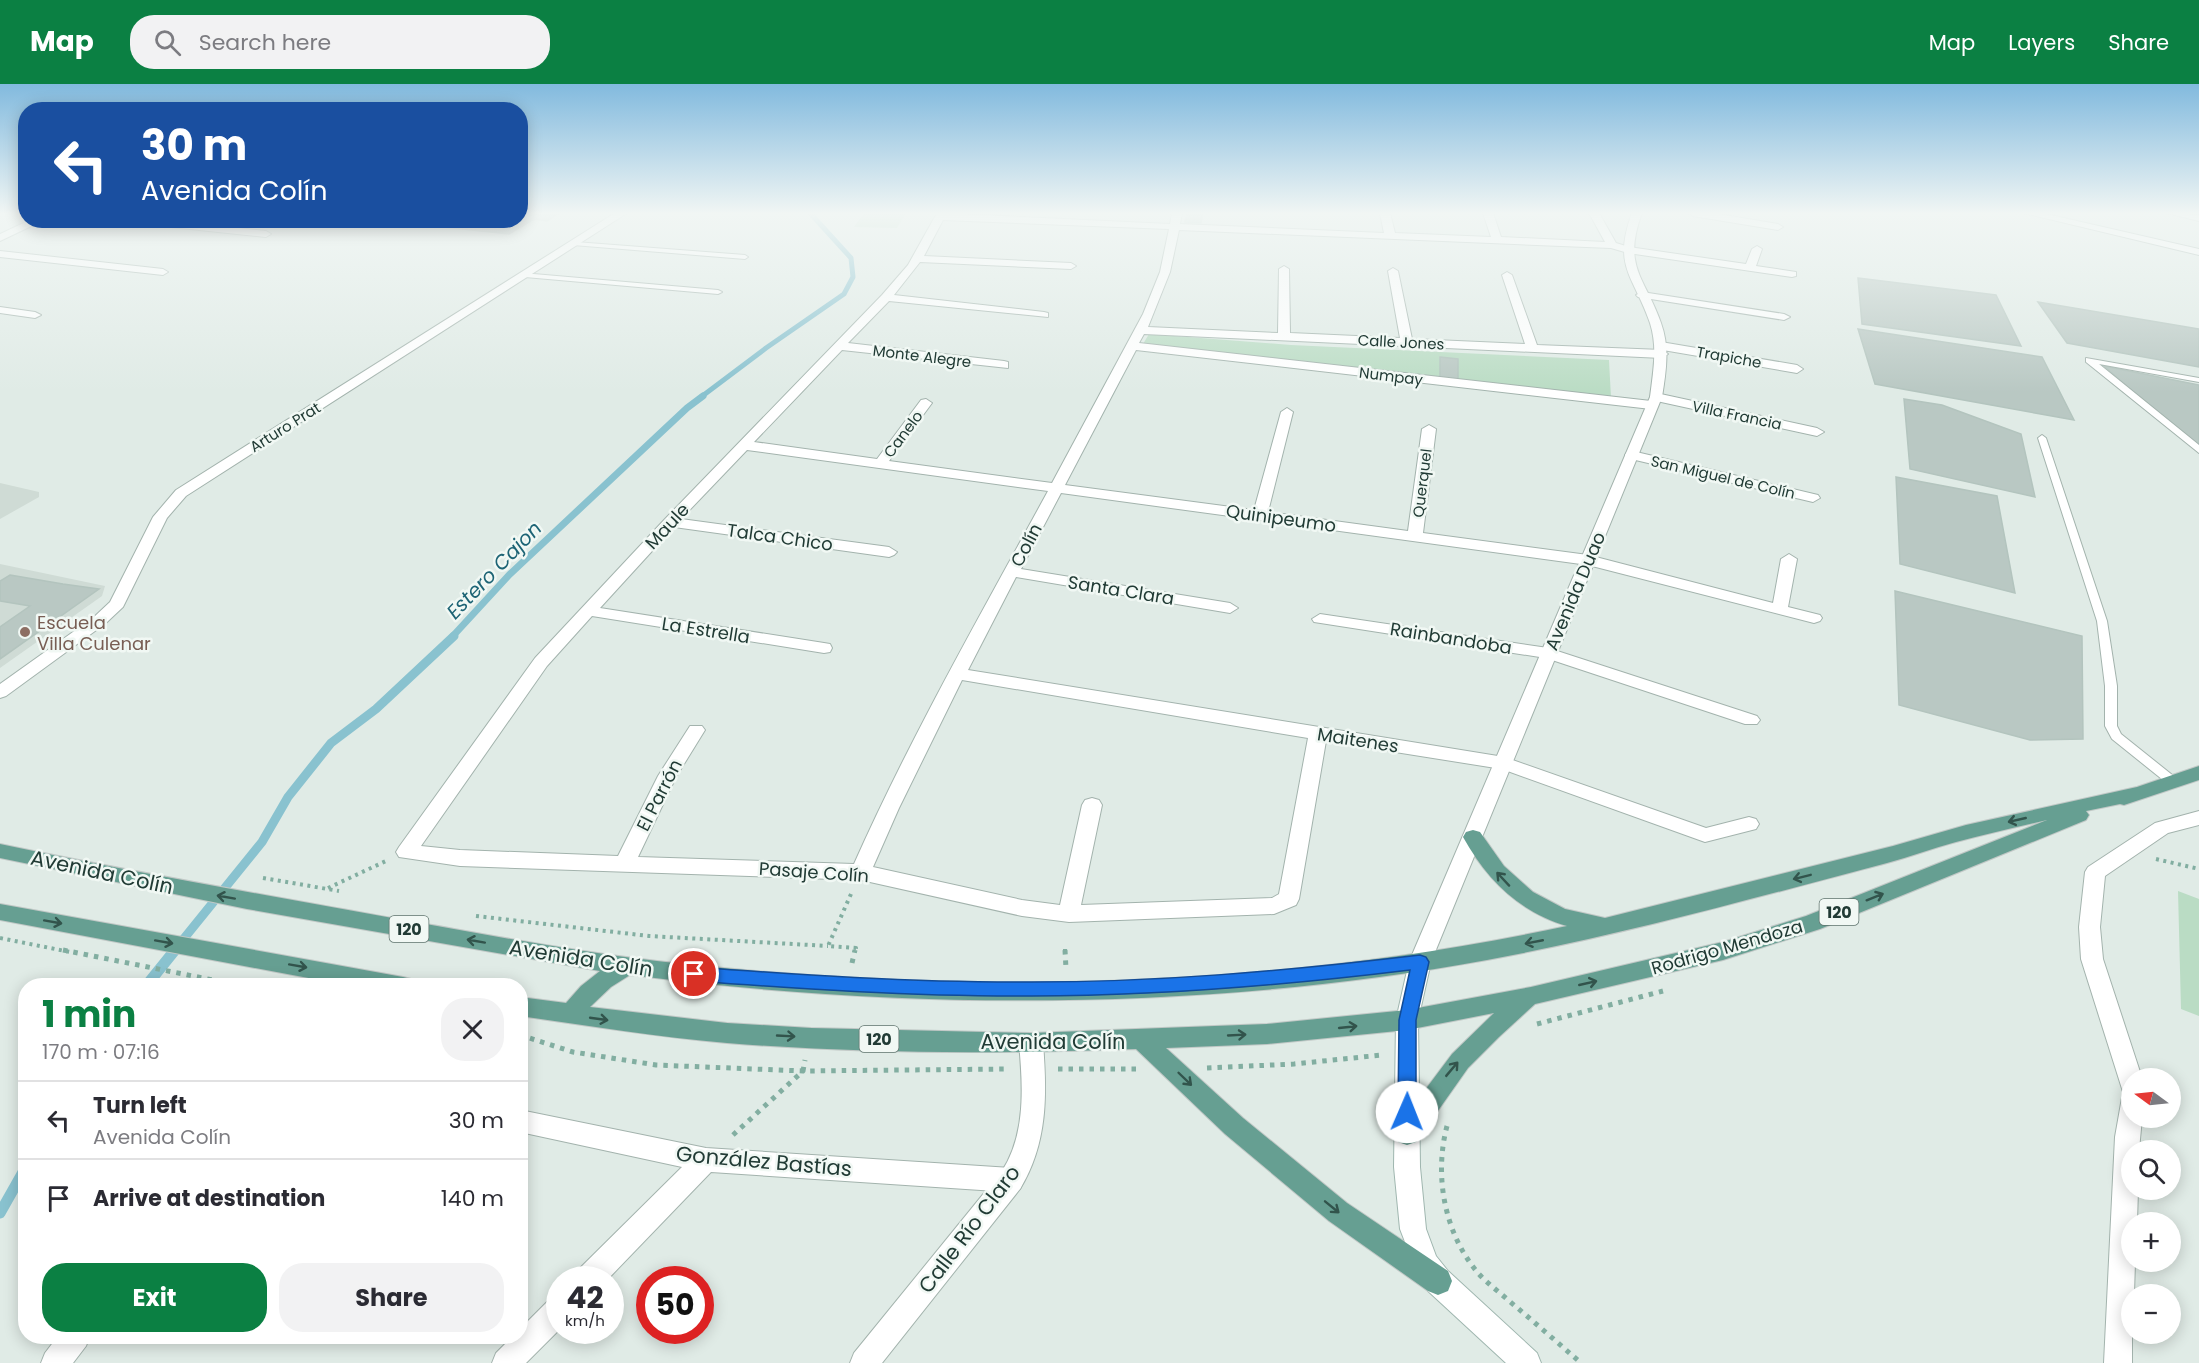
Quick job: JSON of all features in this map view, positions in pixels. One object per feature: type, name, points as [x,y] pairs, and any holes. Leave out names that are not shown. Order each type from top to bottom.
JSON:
[{"type":"main road","name":"Rodrigo Mendoza","points":[[1407,1020],[1531,996],[1723,951],[1812,923],[2136,793],[2199,773]]},
{"type":"main road","name":"Rodrigo Mendoza","points":[[1420,962],[1612,927],[1963,833],[2136,793]]},
{"type":"main road","points":[[1473,837],[1502,880],[1533,903],[1572,920],[1612,927]]},
{"type":"main road","name":"Avenida Colín","points":[[0,851],[155,884],[283,907],[628,966],[727,977],[836,984],[1017,989],[1208,983],[1311,975],[1420,962]]},
{"type":"main road","points":[[0,912],[362,978]]},
{"type":"main road","points":[[571,1015],[592,988],[628,966]]},
{"type":"main road","points":[[1407,1134],[1435,1089],[1463,1056],[1494,1024],[1531,996]]},
{"type":"main road","name":"Avenida Colín","points":[[528,1007],[648,1025],[739,1034],[1031,1043],[1278,1033],[1407,1020]]},
{"type":"main road","points":[[1142,1040],[1234,1126],[1338,1212],[1438,1281]]},
{"type":"street","name":"Arturo Prat","points":[[0,692],[100,620],[117,604],[160,517],[181,493],[529,273]]},
{"type":"street","name":"Maule","points":[[406,852],[526,681],[670,522],[841,346],[905,273]]},
{"type":"street","name":"Colín","points":[[861,872],[889,808],[957,674],[1140,330],[1161,285],[1164,273]]},
{"type":"street","points":[[1284,273],[1284,337]]},
{"type":"street","points":[[1393,273],[1407,343]]},
{"type":"street","name":"Avenida Duao","points":[[1527,1363],[1438,1281],[1426,1264],[1413,1229],[1407,1167],[1407,1020],[1420,962],[1653,401],[1661,350],[1656,324],[1633,273]]},
{"type":"street","points":[[1783,273],[1792,274]]},
{"type":"street","points":[[1507,276],[1533,349]]},
{"type":"street","points":[[1642,295],[1784,317]]},
{"type":"street","points":[[886,297],[1044,315]]},
{"type":"street","points":[[0,310],[35,315]]},
{"type":"street","name":"Calle Jones","points":[[1140,330],[1533,349],[1661,350]]},
{"type":"street","name":"Monte Alegre","points":[[841,346],[1004,366]]},
{"type":"street","name":"Numpay","points":[[1131,346],[1653,401]]},
{"type":"street","name":"Trapiche","points":[[1661,350],[1797,369]]},
{"type":"street","name":"Villa Francia","points":[[1653,401],[1817,432]]},
{"type":"street","name":"Canelo","points":[[880,464],[926,403]]},
{"type":"street","points":[[1260,516],[1287,412]]},
{"type":"street","name":"Querquel","points":[[1415,537],[1429,429]]},
{"type":"street","name":"Quinipeumo","points":[[744,446],[1588,560],[1814,618]]},
{"type":"street","name":"San Miguel de Colín","points":[[1632,455],[1814,498]]},
{"type":"street","name":"Talca Chico","points":[[670,522],[889,552]]},
{"type":"street","points":[[1780,609],[1789,560]]},
{"type":"street","name":"Santa Clara","points":[[1012,572],[1230,608]]},
{"type":"street","name":"La Estrella","points":[[588,611],[824,648]]},
{"type":"street","name":"Rainbandoba","points":[[1320,619],[1548,653],[1751,720]]},
{"type":"street","name":"Maitenes","points":[[957,674],[1504,763],[1695,833],[1714,835],[1749,824]]},
{"type":"street","name":"El Parrón","points":[[625,863],[667,776],[696,730]]},
{"type":"street","name":"Pasaje Colín","points":[[406,852],[460,858],[861,872],[1022,908],[1069,914],[1274,906],[1289,899],[1318,734]]},
{"type":"street","points":[[1069,914],[1092,805]]},
{"type":"street","points":[[2128,1068],[2092,959],[2089,925],[2096,873],[2119,855],[2162,828],[2199,818]]},
{"type":"street","name":"Calle Río Claro","points":[[864,1363],[1011,1180],[1024,1155],[1030,1132],[1034,1069],[1031,1043]]},
{"type":"street","name":"González Bastías","points":[[528,1123],[706,1160],[1011,1180]]},
{"type":"street","points":[[2118,1363],[2128,1128]]},
{"type":"street","points":[[602,1266],[706,1160]]},
{"type":"street","points":[[528,1341],[546,1323]]},
{"type":"street","points":[[55,1363],[70,1344]]},
{"type":"street","points":[[506,1363],[525,1344]]},
{"type":"lane","points":[[525,275],[718,292]]},
{"type":"lane","points":[[2199,380],[2089,360],[2199,450]]},
{"type":"lane","points":[[2042,438],[2102,621],[2111,687],[2111,726],[2116,736],[2172,781]]},
{"type":"path","points":[[327,889],[406,852]]},
{"type":"path","points":[[2119,855],[2169,861],[2199,869]]},
{"type":"path","points":[[304,884],[348,893]]},
{"type":"path","points":[[470,915],[649,936],[828,946]]},
{"type":"path","points":[[0,938],[202,978]]},
{"type":"path","points":[[528,1038],[573,1052],[656,1065],[803,1071]]},
{"type":"path","points":[[1451,1114],[1443,1136],[1440,1160],[1442,1187],[1448,1214],[1459,1243],[1476,1271],[1581,1363]]},
{"type":"shaded area","points":[[0,483],[39,492],[39,497],[0,519]]},
{"type":"shaded area","name":"Escuela Villa Culenar","points":[[0,564],[105,586],[102,596],[0,668]]},
{"type":"green space","points":[[1149,334],[1291,345],[1609,360],[1611,398],[1143,344]]},
{"type":"green space","points":[[2178,891],[2199,899],[2199,1016],[2181,1009]]},
{"type":"building","points":[[1858,278],[1996,295],[2021,346],[1862,324]]},
{"type":"building","points":[[2038,302],[2199,329],[2199,367],[2067,343]]},
{"type":"building","points":[[1858,329],[2042,357],[2074,420],[1875,384]]},
{"type":"building","points":[[1440,357],[1458,359],[1458,380],[1440,379]]},
{"type":"building","points":[[2104,366],[2199,385],[2199,451]]},
{"type":"building","points":[[1904,399],[1942,405],[2021,434],[2035,497],[1910,469]]},
{"type":"building","points":[[1896,477],[1997,496],[2015,593],[1900,564]]},
{"type":"building","name":"Escuela Villa Culenar","points":[[10,575],[99,589],[0,659],[0,627],[30,606],[0,601],[0,581]]},
{"type":"building","points":[[1895,591],[2082,636],[2083,739],[2030,740],[1899,705]]},
{"type":"waterway","name":"Estero Cajon","points":[[701,397],[844,294],[853,277],[853,273]]},
{"type":"waterway","name":"Estero Cajon","points":[[452,637],[509,575],[687,408],[703,396]]},
{"type":"waterway","name":"Estero Cajon","points":[[173,952],[262,842],[288,797],[331,743],[376,709],[454,636]]},
{"type":"waterway","name":"Estero Cajon","points":[[152,978],[175,950]]},
{"type":"waterway","name":"Estero Cajon","points":[[0,1213],[18,1181]]},
{"type":"place","name":"Escuela Villa Culenar","points":[[25,632]]},
{"type":"route","points":[[694,974],[760,980],[932,988],[1103,988],[1311,975],[1420,962],[1407,1020],[1407,1112]]}]
